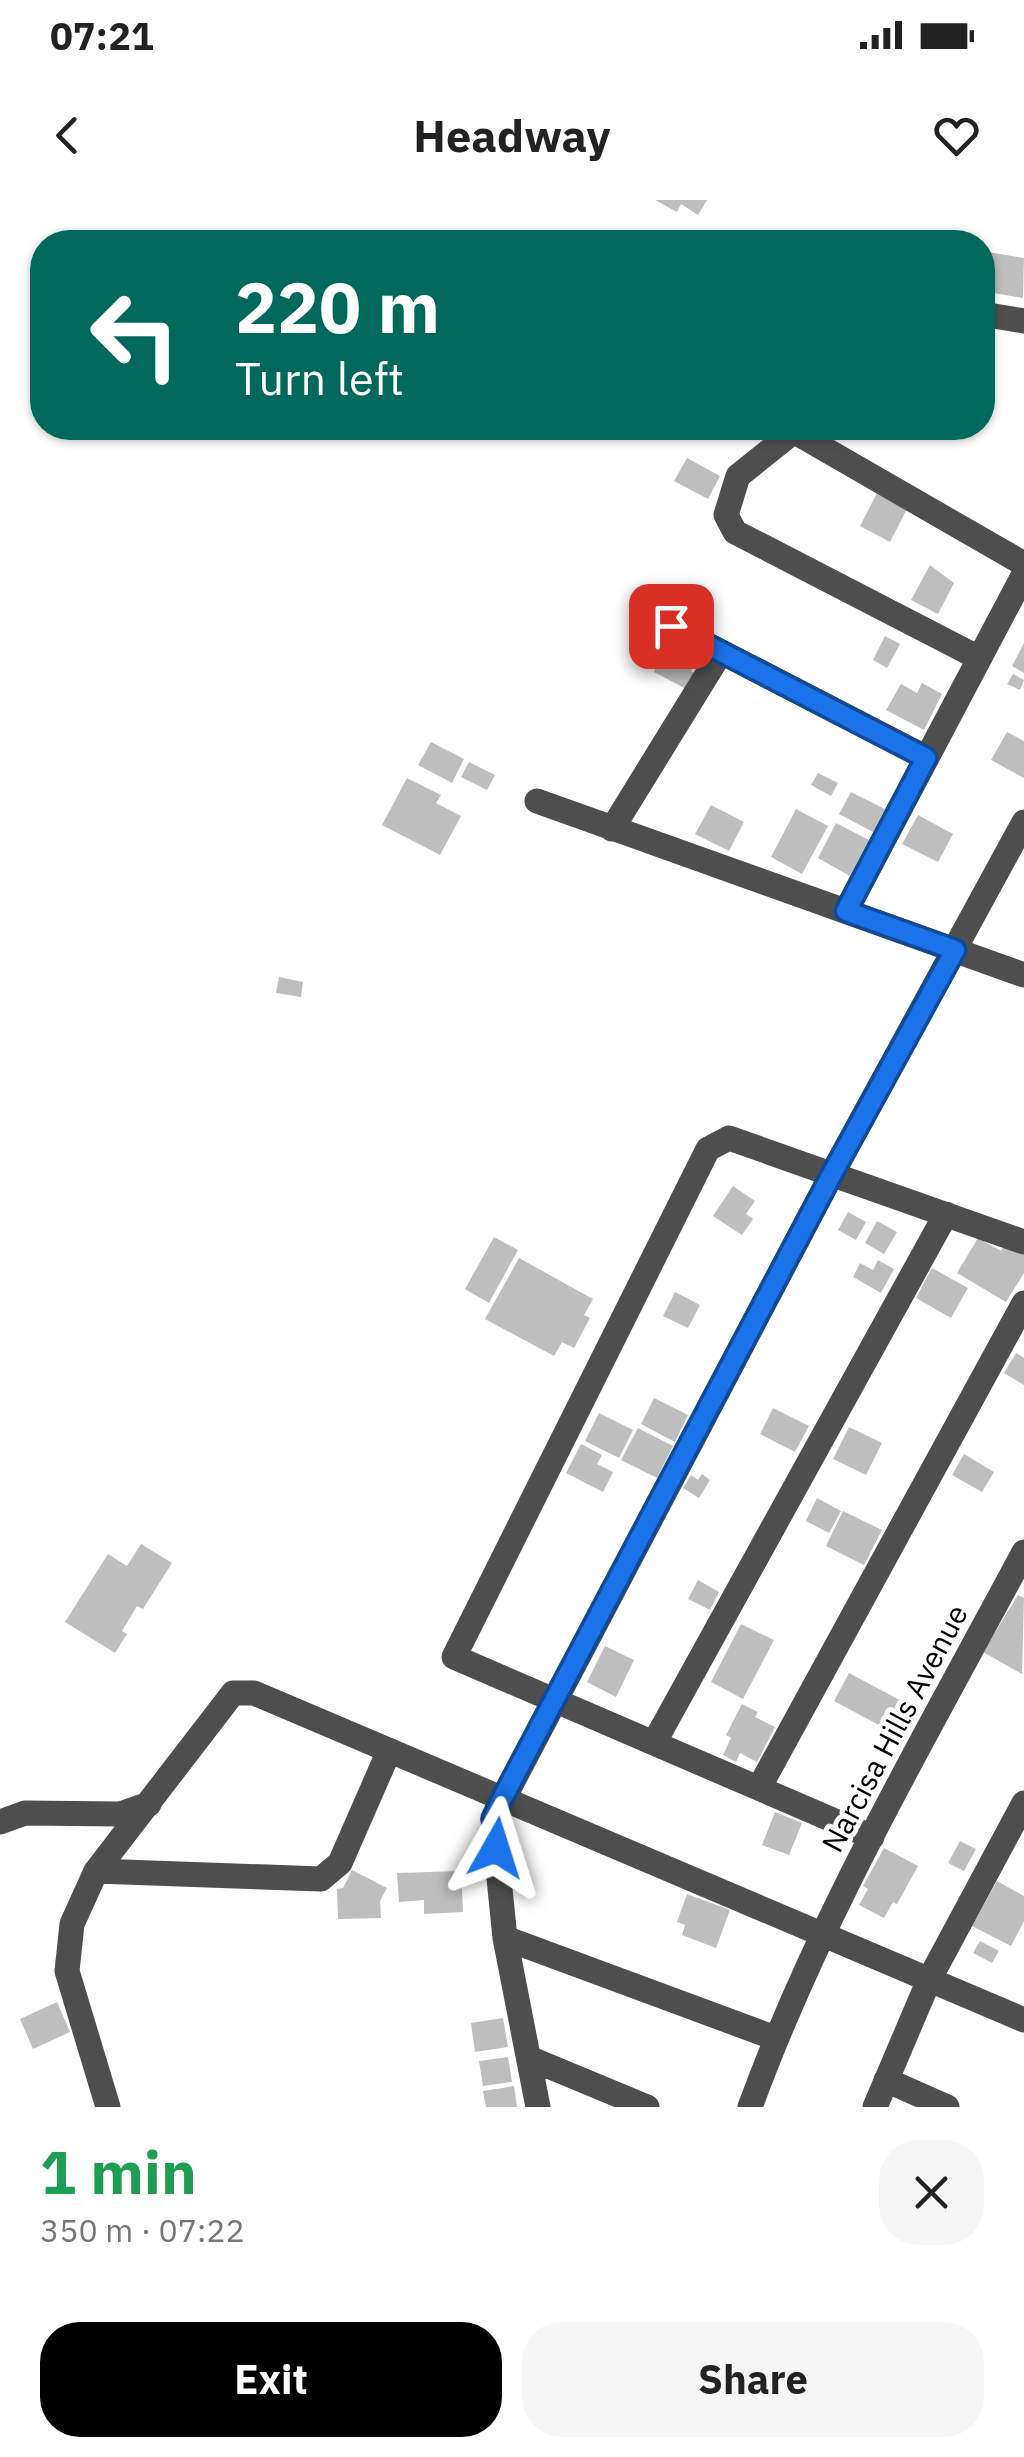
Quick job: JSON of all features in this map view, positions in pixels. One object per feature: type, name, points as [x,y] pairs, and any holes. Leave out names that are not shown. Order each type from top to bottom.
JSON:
[{"type":"street","points":[[995,316],[1024,321]]},
{"type":"street","points":[[783,440],[738,476],[726,515],[735,532],[979,658]]},
{"type":"street","points":[[813,440],[1024,564]]},
{"type":"street","points":[[846,911],[1024,574]]},
{"type":"street","points":[[671,626],[926,758]]},
{"type":"street","points":[[612,829],[721,652]]},
{"type":"street","points":[[538,801],[1024,975]]},
{"type":"street","points":[[538,2107],[506,1938],[493,1818],[832,1174],[1024,822]]},
{"type":"street","points":[[872,1837],[454,1656],[708,1150],[729,1138],[1024,1242]]},
{"type":"street","points":[[654,1743],[946,1214]]},
{"type":"street","points":[[759,1788],[1024,1302]]},
{"type":"street","name":"Narcisa Hills Avenue","points":[[750,2107],[820,1934],[1024,1552]]},
{"type":"street","points":[[108,2107],[68,1971],[72,1924],[96,1871],[233,1693],[254,1693],[1024,2020]]},
{"type":"street","points":[[96,1871],[321,1879],[340,1863],[388,1751]]},
{"type":"street","points":[[874,2107],[929,1980],[1024,1803]]},
{"type":"street","points":[[0,1822],[25,1813],[120,1814],[149,1804]]},
{"type":"street","points":[[506,1938],[775,2038]]},
{"type":"street","points":[[529,2058],[647,2107]]},
{"type":"street","points":[[886,2080],[947,2107]]},
{"type":"building","points":[[655,200],[707,200],[698,215],[681,204],[677,212]]},
{"type":"building","points":[[995,253],[1024,258],[1023,298],[995,293]]},
{"type":"building","points":[[687,458],[720,476],[708,499],[674,481]]},
{"type":"building","points":[[878,491],[908,507],[890,542],[860,526]]},
{"type":"building","points":[[930,565],[954,583],[938,614],[911,600]]},
{"type":"building","points":[[885,636],[900,644],[887,668],[873,660]]},
{"type":"building","points":[[670,642],[698,656],[691,671],[696,674],[688,690],[654,672]]},
{"type":"building","points":[[1024,643],[1024,673],[1012,666]]},
{"type":"building","points":[[1013,674],[1024,680],[1020,690],[1007,684]]},
{"type":"building","points":[[922,683],[942,694],[924,730],[886,710],[901,684],[917,693]]},
{"type":"building","points":[[1007,732],[1024,741],[1024,778],[991,760]]},
{"type":"building","points":[[431,742],[464,759],[452,783],[418,765]]},
{"type":"building","points":[[469,762],[495,775],[487,790],[461,777]]},
{"type":"building","points":[[818,773],[838,783],[831,796],[811,785]]},
{"type":"building","points":[[407,778],[441,795],[436,803],[461,816],[440,855],[382,825]]},
{"type":"building","points":[[851,792],[885,809],[873,832],[839,814]]},
{"type":"building","points":[[711,805],[744,822],[729,851],[695,834]]},
{"type":"building","points":[[796,809],[828,826],[802,874],[771,857]]},
{"type":"building","points":[[918,815],[953,834],[938,862],[902,844]]},
{"type":"building","points":[[836,823],[869,840],[850,876],[818,858]]},
{"type":"building","points":[[279,977],[303,982],[301,997],[276,993]]},
{"type":"building","points":[[733,1186],[755,1201],[746,1214],[753,1219],[742,1235],[713,1216]]},
{"type":"building","points":[[848,1212],[866,1222],[856,1240],[838,1230]]},
{"type":"building","points":[[877,1221],[897,1232],[884,1254],[865,1243]]},
{"type":"building","points":[[494,1237],[518,1250],[489,1303],[465,1289]]},
{"type":"building","points":[[978,1238],[1001,1251],[1006,1242],[1024,1252],[1024,1273],[1006,1302],[957,1273]]},
{"type":"building","points":[[519,1258],[593,1299],[584,1315],[590,1318],[574,1348],[562,1342],[554,1356],[485,1319]]},
{"type":"building","points":[[878,1260],[894,1269],[881,1293],[853,1277],[860,1263],[873,1270]]},
{"type":"building","points":[[932,1268],[968,1288],[951,1318],[916,1298]]},
{"type":"building","points":[[675,1292],[700,1305],[688,1328],[663,1316]]},
{"type":"building","points":[[1016,1353],[1024,1358],[1024,1385],[1004,1373]]},
{"type":"building","points":[[654,1398],[688,1415],[675,1442],[641,1424]]},
{"type":"building","points":[[773,1408],[809,1426],[795,1452],[760,1434]]},
{"type":"building","points":[[599,1413],[633,1430],[619,1458],[585,1441]]},
{"type":"building","points":[[849,1427],[882,1443],[866,1475],[833,1459]]},
{"type":"building","points":[[638,1428],[673,1446],[657,1478],[621,1460]]},
{"type":"building","points":[[581,1444],[602,1455],[597,1464],[613,1472],[603,1492],[566,1473]]},
{"type":"building","points":[[964,1454],[994,1472],[982,1492],[952,1475]]},
{"type":"building","points":[[702,1474],[710,1480],[699,1498],[683,1488],[691,1475],[698,1480]]},
{"type":"building","points":[[817,1498],[841,1511],[829,1533],[806,1521]]},
{"type":"building","points":[[843,1511],[882,1530],[864,1565],[826,1546]]},
{"type":"building","points":[[141,1544],[172,1563],[143,1609],[137,1606],[115,1653],[65,1622],[108,1554],[127,1566]]},
{"type":"building","points":[[698,1580],[719,1592],[710,1610],[688,1599]]},
{"type":"building","points":[[1018,1595],[1024,1598],[1022,1674],[983,1652]]},
{"type":"building","points":[[741,1624],[774,1640],[743,1699],[711,1682]]},
{"type":"building","points":[[605,1646],[634,1660],[616,1697],[587,1682]]},
{"type":"building","points":[[849,1673],[909,1705],[894,1733],[834,1701]]},
{"type":"building","points":[[742,1704],[758,1712],[755,1717],[775,1727],[757,1762],[740,1753],[736,1762],[723,1755],[731,1738],[726,1735]]},
{"type":"building","points":[[775,1812],[802,1823],[789,1855],[762,1845]]},
{"type":"building","points":[[960,1841],[976,1849],[964,1871],[948,1863]]},
{"type":"building","points":[[884,1848],[918,1866],[897,1904],[893,1902],[884,1918],[859,1905],[868,1889],[863,1886]]},
{"type":"building","points":[[352,1870],[387,1888],[380,1901],[381,1918],[338,1919],[337,1889],[343,1888]]},
{"type":"building","points":[[461,1871],[463,1912],[424,1914],[424,1900],[399,1902],[397,1873]]},
{"type":"building","points":[[997,1881],[1024,1896],[1024,1921],[1011,1946],[972,1926]]},
{"type":"building","points":[[687,1894],[730,1910],[716,1948],[682,1935],[685,1925],[677,1922]]},
{"type":"building","points":[[980,1941],[999,1951],[992,1963],[973,1953]]},
{"type":"building","points":[[57,2002],[70,2032],[33,2049],[20,2019]]},
{"type":"building","points":[[503,2018],[508,2047],[475,2052],[471,2023]]},
{"type":"building","points":[[508,2057],[512,2082],[483,2086],[479,2061]]},
{"type":"building","points":[[514,2086],[517,2107],[486,2107],[483,2091]]},
{"type":"route","points":[[496,1848],[493,1818],[502,1799],[832,1174],[955,950],[846,911],[926,758],[671,626]]}]
